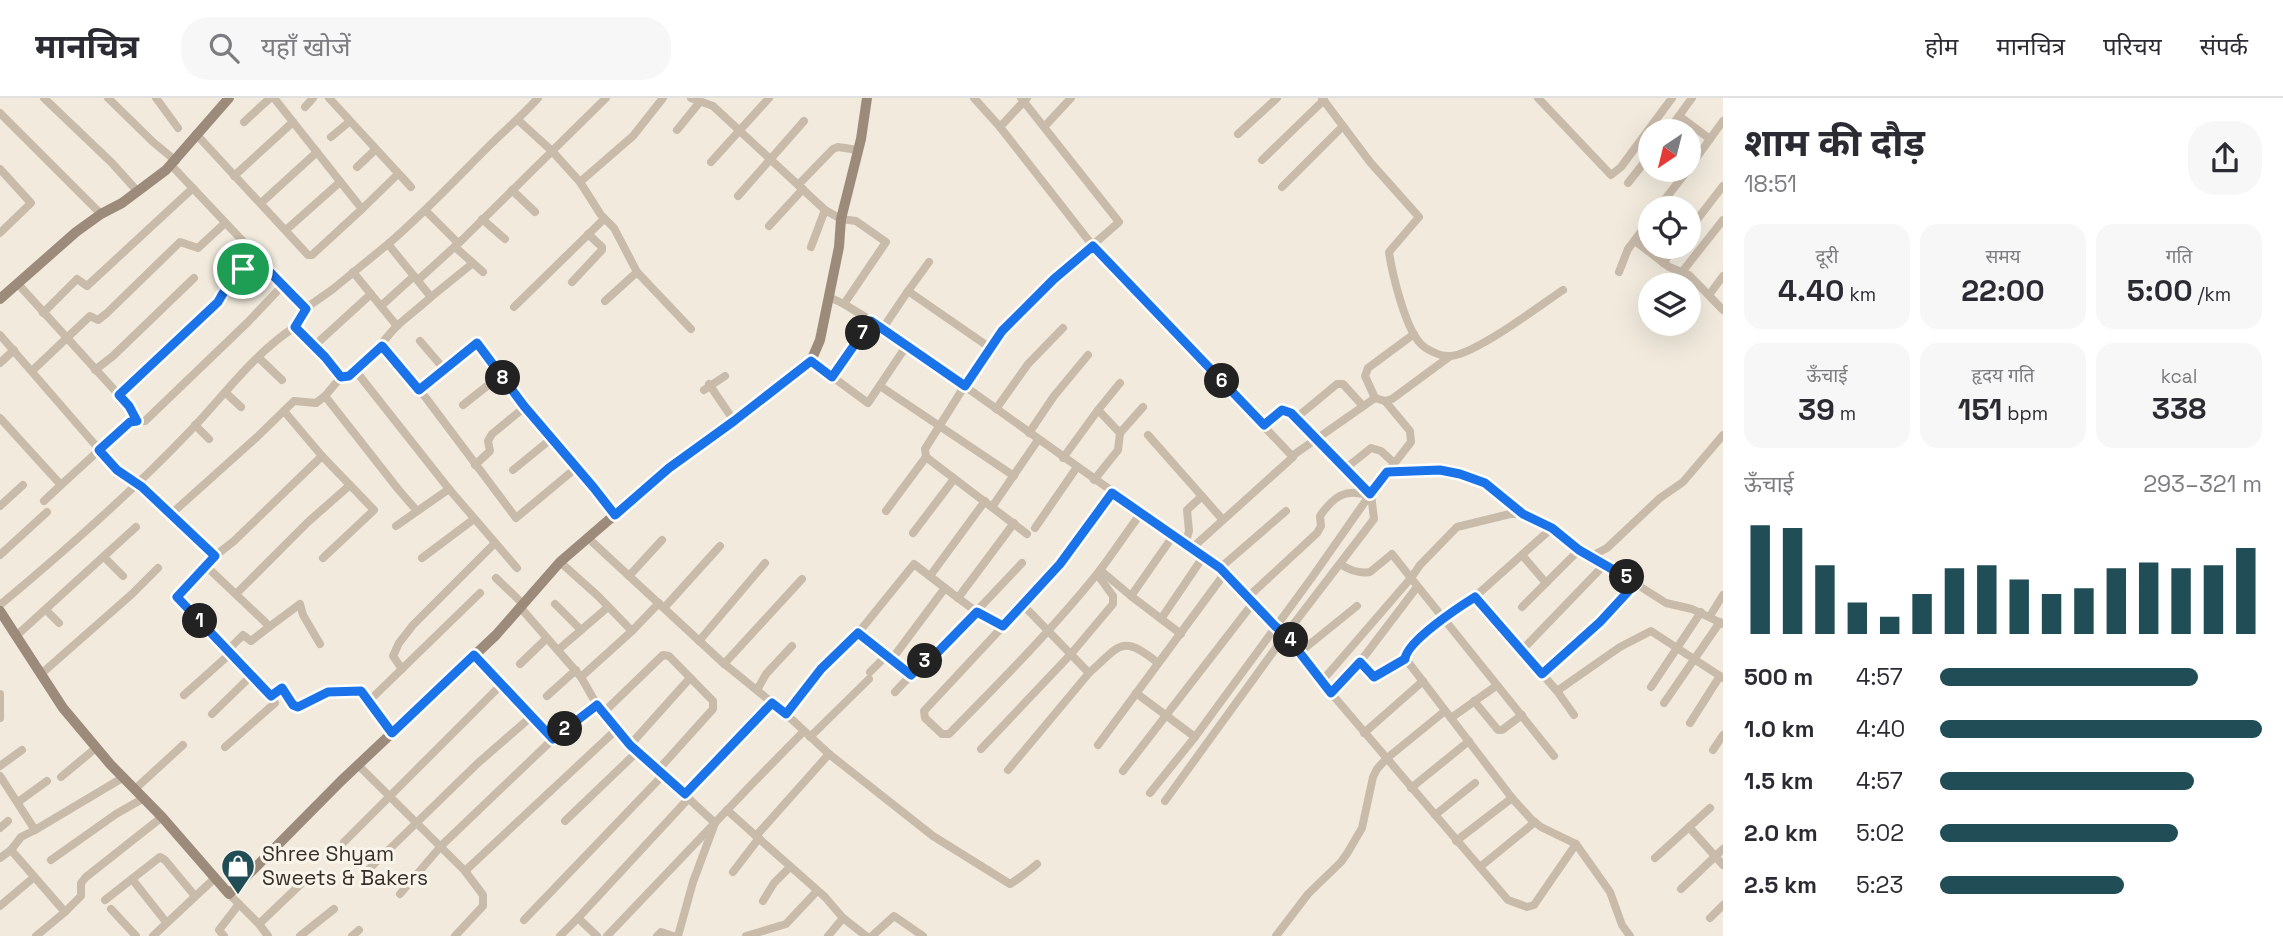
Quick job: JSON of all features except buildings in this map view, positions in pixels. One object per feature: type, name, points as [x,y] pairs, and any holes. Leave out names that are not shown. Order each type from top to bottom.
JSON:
[{"type":"street","points":[[44,98],[112,163],[138,192]]},
{"type":"street","points":[[108,98],[173,163],[257,259],[306,309]]},
{"type":"street","points":[[156,98],[178,128]]},
{"type":"street","points":[[0,299],[76,232],[138,192],[173,163],[229,98]]},
{"type":"street","points":[[244,122],[272,98],[362,209]]},
{"type":"street","points":[[305,107],[313,98]]},
{"type":"street","points":[[329,98],[411,187]]},
{"type":"street","points":[[0,604],[78,540],[195,425],[258,358],[295,327],[306,309],[426,211],[538,98]]},
{"type":"street","points":[[381,306],[457,245],[606,98]]},
{"type":"street","points":[[580,182],[634,136],[663,98]]},
{"type":"street","points":[[711,162],[769,98]]},
{"type":"street","points":[[229,894],[358,765],[496,635],[560,562],[669,468],[811,361],[820,340],[839,247],[841,219],[858,150],[867,98]]},
{"type":"street","points":[[974,98],[1093,246],[1292,456]]},
{"type":"street","points":[[1045,126],[1071,98]]},
{"type":"street","points":[[1238,134],[1277,98]]},
{"type":"street","points":[[1538,98],[1611,175],[1621,167],[1672,98]]},
{"type":"street","points":[[1677,119],[1692,98]]},
{"type":"street","points":[[886,511],[926,457],[925,449],[939,425],[1002,331],[1054,279],[1119,222],[1024,99],[1000,127]]},
{"type":"street","points":[[1262,160],[1323,99],[1370,162],[1419,218],[1389,252],[1392,275],[1414,334],[1420,343],[1449,357]]},
{"type":"street","points":[[677,130],[695,100],[714,102],[739,130],[825,210],[841,219],[856,221],[886,242],[844,303]]},
{"type":"street","points":[[0,113],[101,214]]},
{"type":"street","points":[[1679,116],[1710,139]]},
{"type":"street","points":[[518,120],[552,151],[580,182],[604,219],[614,228],[637,272],[691,328]]},
{"type":"street","points":[[738,196],[804,121]]},
{"type":"street","points":[[1701,151],[1723,121]]},
{"type":"street","points":[[234,176],[293,122]]},
{"type":"street","points":[[331,137],[349,122]]},
{"type":"street","points":[[1282,187],[1343,126]]},
{"type":"street","points":[[196,134],[310,255],[398,174]]},
{"type":"street","points":[[769,226],[834,149],[858,150]]},
{"type":"street","points":[[357,167],[375,150]]},
{"type":"street","points":[[261,203],[317,152]]},
{"type":"street","points":[[1628,183],[1638,170]]},
{"type":"street","points":[[0,233],[31,203],[2,173]]},
{"type":"street","points":[[286,230],[340,182]]},
{"type":"street","points":[[1667,196],[1678,182]]},
{"type":"street","points":[[1701,214],[1723,186]]},
{"type":"street","points":[[43,313],[77,279],[87,286],[193,188]]},
{"type":"street","points":[[512,190],[535,212]]},
{"type":"street","points":[[811,247],[825,210]]},
{"type":"street","points":[[426,211],[483,272]]},
{"type":"street","points":[[482,219],[505,239]]},
{"type":"street","points":[[514,307],[604,219]]},
{"type":"street","points":[[1682,272],[1723,219]]},
{"type":"street","points":[[32,371],[90,316],[98,320],[107,313],[180,242],[198,247],[225,222]]},
{"type":"street","points":[[572,282],[602,250],[588,234]]},
{"type":"street","points":[[1619,272],[1628,249],[1638,236]]},
{"type":"street","points":[[1634,241],[1663,263],[1689,275],[1723,310]]},
{"type":"street","points":[[388,244],[431,297]]},
{"type":"street","points":[[119,395],[218,302],[228,284],[257,259]]},
{"type":"street","points":[[1663,263],[1666,259]]},
{"type":"street","points":[[883,328],[929,262]]},
{"type":"street","points":[[170,514],[294,401],[316,403],[325,396],[341,377],[349,376],[382,346],[397,326],[473,263]]},
{"type":"street","points":[[353,272],[397,326]]},
{"type":"street","points":[[605,301],[637,272]]},
{"type":"street","points":[[1709,295],[1723,276]]},
{"type":"street","points":[[95,370],[194,278]]},
{"type":"street","points":[[18,284],[129,406],[137,421]]},
{"type":"street","points":[[44,501],[130,422],[145,421],[283,285]]},
{"type":"street","points":[[1188,547],[1223,520],[1292,456],[1363,405],[1375,398],[1385,401],[1392,399],[1449,357],[1468,351],[1563,290]]},
{"type":"street","points":[[908,291],[989,347],[988,350]]},
{"type":"street","points":[[314,346],[371,294]]},
{"type":"street","points":[[829,297],[844,303],[883,328],[1223,570],[1286,635],[1364,733],[1507,900],[1532,907],[1576,844]]},
{"type":"street","points":[[832,377],[871,321]]},
{"type":"street","points":[[295,327],[341,377]]},
{"type":"street","points":[[996,409],[1028,364],[1063,328]]},
{"type":"street","points":[[1375,398],[1365,376],[1368,369],[1414,334]]},
{"type":"street","points":[[0,335],[117,470],[215,556]]},
{"type":"street","points":[[420,341],[444,369]]},
{"type":"street","points":[[419,390],[477,343],[525,407],[615,515]]},
{"type":"street","points":[[811,361],[868,403],[907,345]]},
{"type":"street","points":[[382,346],[419,390],[516,518],[576,468]]},
{"type":"street","points":[[0,363],[14,351]]},
{"type":"street","points":[[1029,433],[1054,396],[1088,355]]},
{"type":"street","points":[[258,358],[282,380]]},
{"type":"street","points":[[355,370],[449,489],[517,568]]},
{"type":"street","points":[[463,405],[501,375]]},
{"type":"street","points":[[725,376],[707,387],[734,421]]},
{"type":"street","points":[[1063,458],[1119,383]]},
{"type":"street","points":[[1296,418],[1337,384],[1347,387],[1363,405]]},
{"type":"street","points":[[880,386],[1014,476]]},
{"type":"street","points":[[226,393],[241,407]]},
{"type":"street","points":[[325,396],[417,511]]},
{"type":"street","points":[[1150,793],[1195,737],[1370,495],[1412,442],[1412,436],[1385,401]]},
{"type":"street","points":[[475,465],[490,451],[488,441],[492,434],[525,407]]},
{"type":"street","points":[[1094,480],[1118,450],[1121,433],[1143,407]]},
{"type":"street","points":[[1098,410],[1121,433]]},
{"type":"street","points":[[1165,801],[1374,519],[1370,495],[1296,418],[1282,410],[1264,425]]},
{"type":"street","points":[[284,411],[322,456],[374,510],[323,558]]},
{"type":"street","points":[[0,418],[61,485]]},
{"type":"street","points":[[195,425],[209,439]]},
{"type":"street","points":[[1148,435],[1223,520]]},
{"type":"street","points":[[1592,556],[1607,548],[1660,498],[1683,482],[1723,435]]},
{"type":"street","points":[[513,470],[551,439]]},
{"type":"street","points":[[992,507],[1038,440]]},
{"type":"street","points":[[1346,468],[1371,447],[1381,451],[1394,463]]},
{"type":"street","points":[[225,747],[275,702],[177,597],[215,556],[322,456]]},
{"type":"street","points":[[926,457],[1014,523],[1031,531],[1077,467]]},
{"type":"street","points":[[1387,472],[1440,470],[1485,483],[1523,514],[1552,528],[1579,550],[1666,603],[1705,614],[1721,623],[1693,658],[1664,703]]},
{"type":"street","points":[[913,533],[954,479]]},
{"type":"street","points":[[0,506],[23,485]]},
{"type":"street","points":[[236,594],[308,522],[350,485]]},
{"type":"street","points":[[396,526],[449,489]]},
{"type":"street","points":[[1123,771],[1250,600],[1317,533],[1321,526],[1320,516],[1345,493],[1355,490],[1370,495]]},
{"type":"street","points":[[1112,493],[1060,564],[924,711],[926,718],[942,734],[949,734],[1049,629],[1099,572],[1141,513]]},
{"type":"street","points":[[1188,547],[1187,510],[1202,496]]},
{"type":"street","points":[[930,576],[985,501]]},
{"type":"street","points":[[1098,745],[1181,634],[1223,570],[1286,511]]},
{"type":"street","points":[[0,555],[47,512]]},
{"type":"street","points":[[1322,681],[1420,565],[1457,527],[1510,514],[1523,514]]},
{"type":"street","points":[[422,558],[474,519]]},
{"type":"street","points":[[958,598],[1014,523]]},
{"type":"street","points":[[16,636],[136,527]]},
{"type":"street","points":[[1552,528],[1475,597],[1444,618],[1410,647],[1405,659],[1512,798],[1535,822],[1576,844],[1610,892],[1622,925],[1630,936]]},
{"type":"street","points":[[1131,596],[1173,536]]},
{"type":"street","points":[[588,538],[724,664],[786,714],[829,754],[933,836],[1007,883],[1016,883],[1037,864]]},
{"type":"street","points":[[629,576],[662,540]]},
{"type":"street","points":[[402,669],[393,656],[399,643],[495,543]]},
{"type":"street","points":[[547,696],[661,606],[720,546]]},
{"type":"street","points":[[1522,607],[1579,550]]},
{"type":"street","points":[[1340,564],[1366,573],[1392,554],[1554,756]]},
{"type":"street","points":[[1522,555],[1546,583]]},
{"type":"street","points":[[104,557],[123,576]]},
{"type":"street","points":[[1161,619],[1203,557]]},
{"type":"street","points":[[560,562],[632,631]]},
{"type":"street","points":[[699,641],[765,562]]},
{"type":"street","points":[[895,692],[925,661],[934,656],[1022,563]]},
{"type":"street","points":[[1521,651],[1605,564]]},
{"type":"street","points":[[786,714],[821,669],[858,633],[914,565],[977,612],[1003,626]]},
{"type":"street","points":[[206,566],[269,627]]},
{"type":"street","points":[[41,674],[158,568]]},
{"type":"street","points":[[1099,572],[1181,634]]},
{"type":"street","points":[[981,749],[1071,654],[1113,604],[1113,596],[1099,572]]},
{"type":"street","points":[[496,578],[578,673],[616,730],[715,822]]},
{"type":"street","points":[[724,664],[802,579]]},
{"type":"street","points":[[1542,674],[1600,622],[1636,583]]},
{"type":"street","points":[[1331,693],[1360,662],[1417,587]]},
{"type":"street","points":[[607,936],[727,810],[889,657],[945,588]]},
{"type":"street","points":[[370,700],[480,593]]},
{"type":"street","points":[[1651,687],[1677,647],[1723,595]]},
{"type":"street","points":[[1475,597],[1557,691],[1574,715]]},
{"type":"street","points":[[184,695],[243,635],[253,641],[300,604],[303,615],[320,644]]},
{"type":"street","points":[[555,604],[581,630]]},
{"type":"street","points":[[1023,605],[1089,673]]},
{"type":"street","points":[[1300,652],[1357,606]]},
{"type":"street","points":[[558,650],[608,607]]},
{"type":"street","points":[[46,610],[59,622]]},
{"type":"street","points":[[2,619],[64,708],[268,936]]},
{"type":"street","points":[[1557,691],[1620,648],[1648,631],[1654,632],[1722,677],[1690,723]]},
{"type":"street","points":[[858,633],[911,675]]},
{"type":"street","points":[[520,664],[547,638]]},
{"type":"street","points":[[1008,770],[1089,673],[1115,649],[1125,645],[1138,647],[1158,663]]},
{"type":"street","points":[[757,690],[766,674],[792,646]]},
{"type":"street","points":[[474,655],[553,739]]},
{"type":"street","points":[[400,894],[441,846],[553,739],[600,709],[663,655],[669,656],[715,706],[661,772],[524,920]]},
{"type":"street","points":[[1360,662],[1374,677],[1405,659]]},
{"type":"street","points":[[212,714],[251,676]]},
{"type":"street","points":[[630,745],[690,678]]},
{"type":"street","points":[[1364,733],[1423,681]]},
{"type":"street","points":[[344,842],[502,684]]},
{"type":"street","points":[[1276,936],[1308,894],[1348,852],[1362,828],[1373,777],[1386,759],[1448,714],[1496,686]]},
{"type":"street","points":[[271,696],[281,688],[284,689],[295,707],[328,692],[361,691],[392,733]]},
{"type":"street","points":[[1136,693],[1195,737]]},
{"type":"street","points":[[0,694],[0,718]]},
{"type":"street","points":[[1474,701],[1499,730],[1521,715]]},
{"type":"street","points":[[560,936],[772,703]]},
{"type":"street","points":[[369,869],[531,716]]},
{"type":"street","points":[[465,871],[616,730]]},
{"type":"street","points":[[1713,750],[1723,735]]},
{"type":"street","points":[[1411,788],[1469,741]]},
{"type":"street","points":[[135,789],[183,745]]},
{"type":"street","points":[[61,777],[97,747]]},
{"type":"street","points":[[0,766],[22,750]]},
{"type":"street","points":[[565,821],[638,751]]},
{"type":"street","points":[[733,872],[757,837],[829,754]]},
{"type":"street","points":[[358,765],[441,846],[483,895],[483,906],[455,936]]},
{"type":"street","points":[[0,776],[35,830]]},
{"type":"street","points":[[0,859],[21,837],[124,777]]},
{"type":"street","points":[[18,802],[47,780]]},
{"type":"street","points":[[1435,815],[1475,783]]},
{"type":"street","points":[[51,860],[116,814],[144,798]]},
{"type":"street","points":[[1456,841],[1512,798]]},
{"type":"street","points":[[1655,858],[1710,808]]},
{"type":"street","points":[[727,810],[843,918],[866,936]]},
{"type":"street","points":[[36,936],[81,896],[80,883],[86,877],[162,817]]},
{"type":"street","points":[[0,828],[9,821]]},
{"type":"street","points":[[657,936],[661,932],[675,936],[715,822]]},
{"type":"street","points":[[1480,867],[1535,822]]},
{"type":"street","points":[[1689,827],[1723,865]]},
{"type":"street","points":[[1681,890],[1723,849]]},
{"type":"street","points":[[11,850],[65,912]]},
{"type":"street","points":[[105,900],[162,858],[195,896]]},
{"type":"street","points":[[763,901],[774,883],[790,867]]},
{"type":"street","points":[[0,905],[33,878]]},
{"type":"street","points":[[153,936],[215,878]]},
{"type":"street","points":[[132,879],[166,922]]},
{"type":"street","points":[[259,923],[305,880]]},
{"type":"street","points":[[747,936],[765,933],[786,924],[817,891]]},
{"type":"street","points":[[223,936],[219,930],[239,904]]},
{"type":"street","points":[[1710,918],[1723,905]]},
{"type":"street","points":[[111,909],[136,936]]},
{"type":"street","points":[[300,936],[334,909]]},
{"type":"street","points":[[872,936],[894,916],[923,936]]},
{"type":"street","points":[[578,918],[597,936]]},
{"type":"street","points":[[828,936],[843,918]]},
{"type":"place","name":"Shree Shyam Sweets & Bakers","points":[[238,896]]},
{"type":"route","points":[[1093,246],[1264,425],[1279,411],[1291,413],[1370,494],[1387,472],[1440,470],[1460,474],[1485,483],[1523,514],[1532,516],[1552,528],[1579,550],[1636,583],[1600,622],[1542,674],[1475,597],[1444,618],[1410,647],[1405,659],[1374,677],[1360,662],[1331,693],[1286,635],[1220,568],[1112,493],[1060,564],[1003,626],[977,612],[934,656],[911,675],[858,633],[821,669],[786,714],[772,703],[685,794],[630,745],[597,705],[553,739],[474,655],[392,733],[361,691],[328,692],[298,707],[293,705],[282,688],[271,696],[177,597],[215,556],[142,487],[117,470],[99,450],[130,422],[137,421],[119,395],[218,302],[228,284],[243,269],[257,259],[306,309],[295,327],[341,377],[349,376],[382,346],[419,390],[477,343],[524,406],[615,515],[685,455],[811,361],[832,377],[871,321],[965,386],[1002,331],[1054,279],[1093,246]]}]
